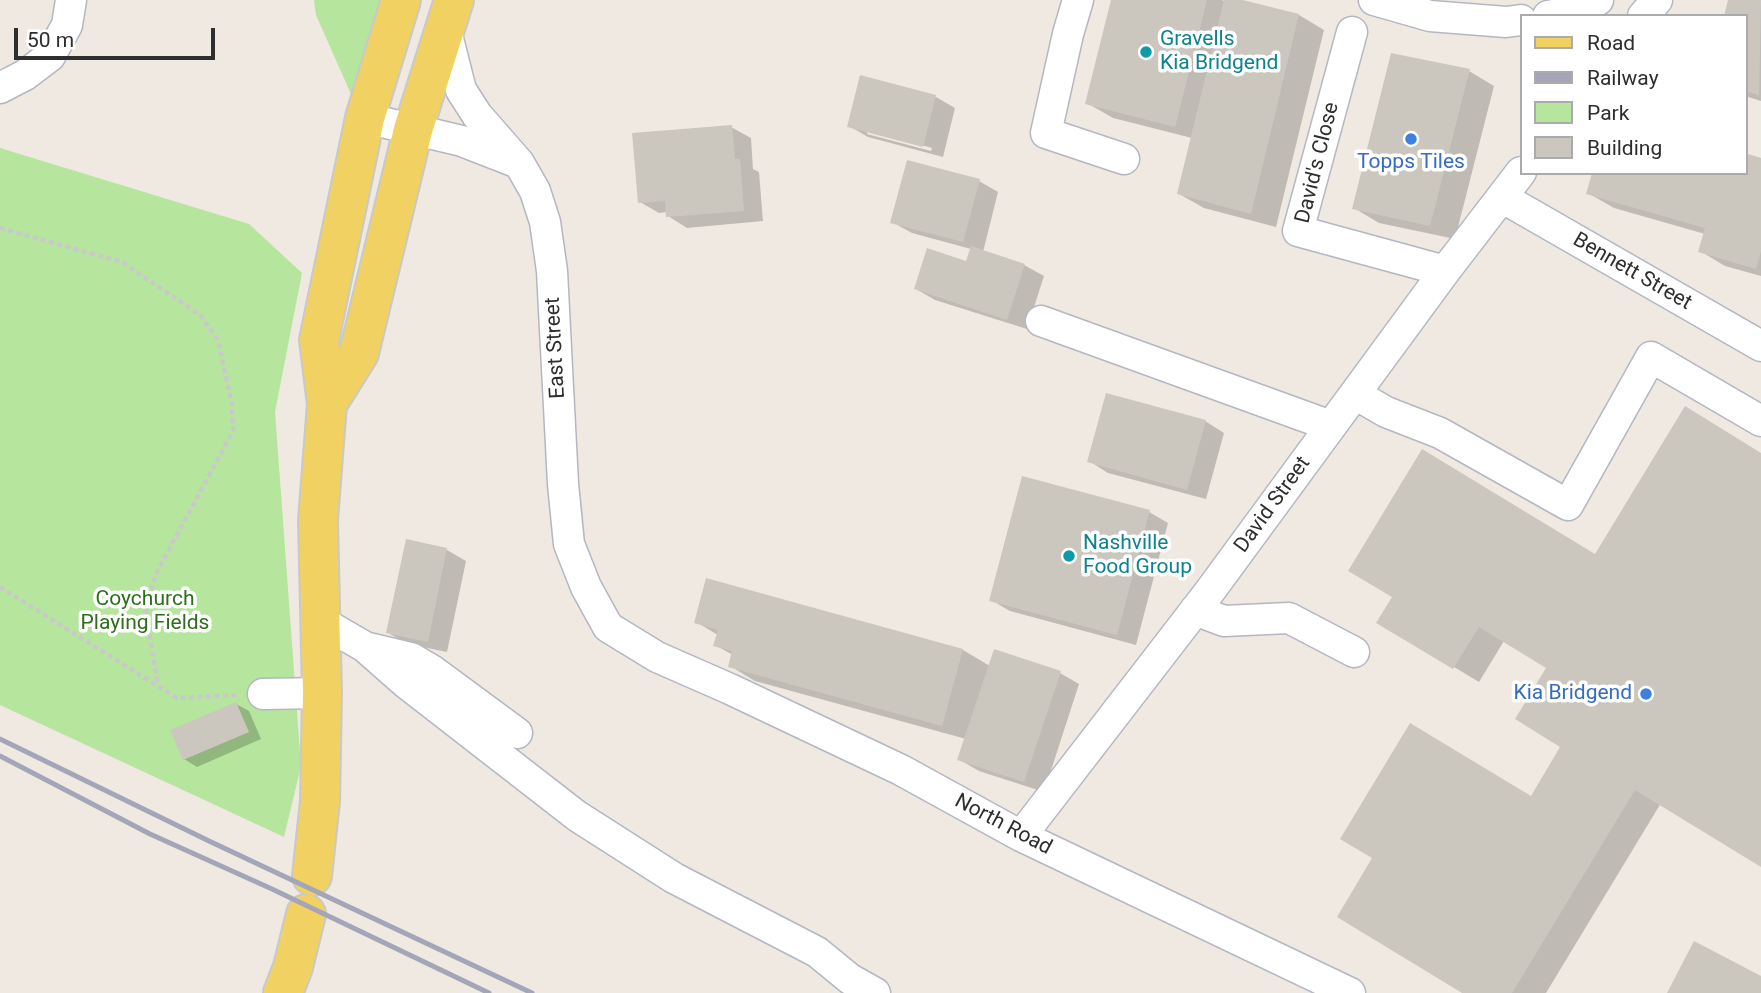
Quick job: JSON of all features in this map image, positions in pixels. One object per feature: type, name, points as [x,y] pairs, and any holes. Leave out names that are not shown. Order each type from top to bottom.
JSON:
[{"type":"main road","points":[[312,876],[320,801],[322,622],[318,520],[327,404],[319,340],[365,118],[401,0]]},
{"type":"main road","points":[[327,404],[359,352],[413,130],[450,16]]},
{"type":"main road","points":[[283,993],[293,967],[306,914]]},
{"type":"street","points":[[0,88],[25,75],[50,57],[67,25],[71,0]]},
{"type":"street","points":[[1078,0],[1046,134],[1124,159]]},
{"type":"street","points":[[1374,0],[1430,16],[1506,22],[1520,20]]},
{"type":"street","points":[[1562,14],[1598,0]]},
{"type":"street","points":[[1645,14],[1657,0]]},
{"type":"street","name":"East Street","points":[[450,16],[461,90],[477,115],[519,163],[535,191],[545,222],[552,271],[562,470],[569,544],[586,587],[608,627],[656,657]]},
{"type":"street","name":"David's Close","points":[[1352,32],[1298,230],[1445,271]]},
{"type":"street","points":[[365,118],[462,141],[519,163]]},
{"type":"street","name":"David Street","points":[[1021,836],[1195,610],[1520,173]]},
{"type":"street","name":"Bennett Street","points":[[1503,198],[1761,346]]},
{"type":"street","points":[[1041,321],[1331,426]]},
{"type":"street","points":[[1355,394],[1385,412],[1440,433],[1567,505],[1651,357],[1761,421]]},
{"type":"street","points":[[1195,610],[1224,621],[1289,618],[1354,652]]},
{"type":"street","points":[[322,622],[366,647],[407,684],[577,816],[674,878],[817,952],[850,979],[875,993]]},
{"type":"street","points":[[366,647],[411,658],[517,733]]},
{"type":"street","name":"North Road","points":[[656,657],[901,770],[1021,836],[1350,993]]},
{"type":"street","points":[[263,694],[322,693]]},
{"type":"path","points":[[0,228],[122,262],[200,315],[218,340],[232,404],[233,431],[157,572],[145,608],[158,685]]},
{"type":"path","points":[[0,587],[177,698],[263,694]]},
{"type":"green space","points":[[314,0],[381,0],[355,95],[351,94],[316,15]]},
{"type":"green space","name":"Coychurch Playing Fields","points":[[0,148],[249,224],[302,273],[275,412],[301,766],[284,837],[0,705]]},
{"type":"building","name":"Gravells Kia Bridgend","points":[[1111,0],[1207,0],[1175,127],[1085,104]]},
{"type":"building","points":[[1224,0],[1243,0],[1299,14],[1251,214],[1177,194]]},
{"type":"building","points":[[1728,0],[1761,0],[1759,95],[1747,92],[1747,14],[1724,14]]},
{"type":"building","name":"Topps Tiles","points":[[1391,53],[1470,69],[1430,226],[1352,209]]},
{"type":"building","points":[[860,75],[936,95],[923,147],[847,127]]},
{"type":"building","points":[[732,125],[735,159],[740,159],[744,211],[666,217],[665,201],[638,203],[632,133]]},
{"type":"building","points":[[1747,154],[1761,158],[1761,251],[1756,269],[1698,252],[1705,228],[1586,194],[1591,175],[1747,175]]},
{"type":"building","points":[[907,160],[980,179],[963,242],[890,223]]},
{"type":"building","points":[[971,246],[1025,264],[1007,320],[914,289],[927,248],[966,261]]},
{"type":"building","points":[[1106,393],[1206,420],[1187,490],[1087,462]]},
{"type":"building","name":"Kia Bridgend","points":[[1685,406],[1761,453],[1761,867],[1635,790],[1512,993],[1462,993],[1337,917],[1372,858],[1340,839],[1410,723],[1531,796],[1560,747],[1515,719],[1546,668],[1479,627],[1453,669],[1376,623],[1392,597],[1348,571],[1422,449],[1595,554]]},
{"type":"building","name":"Nashville Food Group","points":[[1022,476],[1150,510],[1117,635],[989,601]]},
{"type":"building","points":[[406,539],[447,548],[428,642],[386,633]]},
{"type":"building","points":[[706,578],[963,649],[942,726],[728,667],[732,651],[713,646],[718,630],[694,623]]},
{"type":"building","points":[[994,649],[1061,671],[1024,782],[957,760]]},
{"type":"building","points":[[236,702],[249,732],[183,760],[170,730]]},
{"type":"building","points":[[1694,941],[1761,976],[1761,993],[1667,993]]},
{"type":"railway","points":[[0,739],[532,993]]},
{"type":"railway","points":[[0,756],[150,834],[489,993]]},
{"type":"place","name":"Gravells Kia Bridgend","points":[[1146,52]]},
{"type":"place","name":"Topps Tiles","points":[[1411,139]]},
{"type":"place","name":"Nashville Food Group","points":[[1069,556]]},
{"type":"place","name":"Kia Bridgend","points":[[1646,694]]}]
